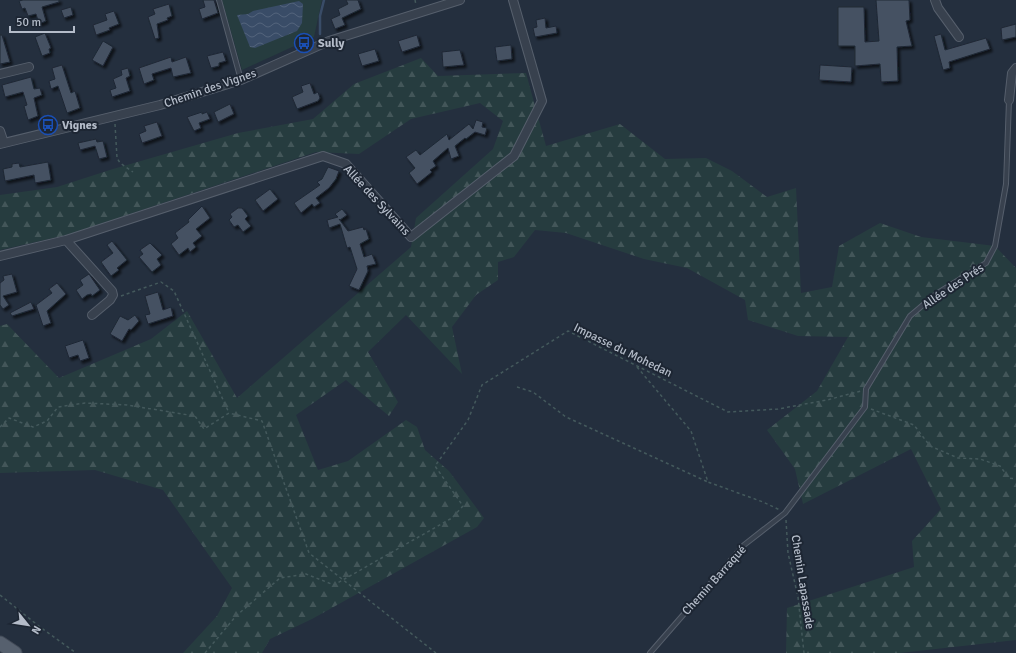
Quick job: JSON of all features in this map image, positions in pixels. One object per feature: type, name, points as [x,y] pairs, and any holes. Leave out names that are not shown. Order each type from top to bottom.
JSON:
[{"type":"main road","points":[[0,643],[15,653]]},
{"type":"street","name":"Chemin des Vignes","points":[[2,144],[160,105],[241,80],[329,40],[460,0]]},
{"type":"street","name":"Allée des Sylvains","points":[[66,240],[323,156],[346,164],[411,237],[514,156],[542,101],[513,0]]},
{"type":"street","points":[[935,0],[938,8],[959,37]]},
{"type":"street","points":[[0,74],[29,67]]},
{"type":"street","name":"Allée des Prés","points":[[1009,100],[1012,73],[1016,68]]},
{"type":"street","points":[[0,131],[2,144]]},
{"type":"street","points":[[0,256],[66,240],[112,291],[113,295],[110,300],[92,315]]},
{"type":"lane","points":[[219,0],[241,80]]},
{"type":"lane","name":"Allée des Prés","points":[[865,407],[866,389],[910,316],[936,294],[986,263],[995,246],[1006,184],[1009,100]]},
{"type":"lane","points":[[785,513],[865,407]]},
{"type":"lane","name":"Chemin Barraqué","points":[[650,653],[744,545],[785,513]]},
{"type":"path","points":[[115,116],[118,158],[120,163],[133,172]]},
{"type":"path","points":[[110,300],[161,282],[174,291],[229,413]]},
{"type":"path","name":"Impasse du Mohedan","points":[[205,653],[236,616],[280,578],[306,574],[334,585],[452,518],[463,506],[434,466],[468,420],[482,384],[568,331],[728,412],[778,409],[827,400],[866,389]]},
{"type":"path","points":[[636,366],[691,431],[708,482]]},
{"type":"path","points":[[517,388],[532,392],[566,417],[708,482],[763,502],[785,513]]},
{"type":"path","points":[[0,426],[9,418],[33,427],[47,421],[58,408],[85,403],[127,405],[195,416],[204,429],[229,413],[262,421],[309,553],[436,653]]},
{"type":"path","points":[[865,407],[914,425],[930,446],[958,458],[980,459],[1000,466],[1009,478],[1016,479]]},
{"type":"path","name":"Chemin Lapassade","points":[[785,513],[788,553],[798,597],[804,653]]},
{"type":"path","points":[[0,595],[76,653]]},
{"type":"green space","points":[[222,0],[322,0],[314,37],[242,70]]},
{"type":"green space","points":[[421,58],[438,76],[526,73],[546,146],[620,124],[665,159],[706,158],[732,171],[767,197],[796,188],[801,293],[832,287],[839,246],[880,223],[921,237],[995,246],[1016,268],[1016,640],[900,653],[786,653],[787,608],[914,567],[912,541],[941,509],[911,449],[803,504],[795,469],[767,430],[817,391],[848,337],[798,336],[748,320],[745,300],[687,268],[644,259],[566,233],[535,230],[514,257],[498,262],[498,280],[476,295],[452,327],[462,374],[406,315],[368,352],[398,402],[389,416],[346,380],[296,415],[318,470],[348,461],[406,420],[417,427],[425,450],[449,471],[484,518],[477,527],[312,619],[270,639],[262,653],[183,653],[217,616],[232,588],[163,490],[95,470],[0,473],[0,326],[7,324],[59,378],[151,339],[187,311],[237,398],[411,247],[416,218],[493,149],[503,121],[480,103],[411,119],[359,154],[316,152],[67,235],[0,250],[0,195],[57,187],[113,169],[238,133],[313,119],[354,84]]},
{"type":"water","points":[[299,1],[303,4],[302,23],[297,31],[255,48],[250,47],[237,15],[248,14],[253,11]]},
{"type":"building","points":[[59,0],[59,2],[42,7],[46,21],[39,24],[36,14],[28,16],[25,8],[22,9],[19,1]]},
{"type":"building","points":[[203,0],[214,0],[218,13],[202,19],[199,9],[205,7]]},
{"type":"building","points":[[346,0],[358,0],[361,9],[342,18],[345,25],[335,29],[331,19],[340,15],[338,9],[348,4]]},
{"type":"building","points":[[876,0],[909,0],[910,20],[906,21],[912,46],[897,47],[898,81],[881,82],[880,64],[855,66],[855,46],[838,46],[838,7],[864,7],[865,42],[879,41]]},
{"type":"building","points":[[169,4],[172,16],[167,18],[168,20],[157,24],[159,38],[155,39],[148,17],[155,14],[153,9]]},
{"type":"building","points":[[71,7],[73,15],[64,18],[61,10]]},
{"type":"building","points":[[114,11],[119,24],[109,28],[110,30],[96,35],[93,25],[107,20],[105,14]]},
{"type":"building","points":[[545,18],[546,28],[556,26],[557,33],[535,37],[533,28],[537,27],[536,20]]},
{"type":"building","points":[[1016,24],[1016,37],[1002,40],[1001,28]]},
{"type":"building","points":[[45,33],[51,48],[49,49],[50,53],[42,56],[35,37]]},
{"type":"building","points":[[941,34],[945,50],[986,38],[990,49],[949,62],[950,68],[943,70],[934,36]]},
{"type":"building","points":[[0,35],[2,35],[10,62],[0,64]]},
{"type":"building","points":[[417,35],[420,46],[402,52],[398,41]]},
{"type":"building","points":[[103,41],[113,47],[103,66],[92,60]]},
{"type":"building","points":[[511,45],[512,59],[497,61],[495,47]]},
{"type":"building","points":[[375,49],[379,61],[362,66],[358,54]]},
{"type":"building","points":[[460,50],[464,65],[443,67],[442,52]]},
{"type":"building","points":[[223,52],[226,61],[219,63],[219,66],[211,68],[207,56]]},
{"type":"building","points":[[171,57],[172,62],[186,57],[191,73],[173,77],[171,68],[152,74],[154,80],[144,84],[139,68]]},
{"type":"building","points":[[62,65],[71,93],[75,91],[80,108],[67,113],[58,86],[51,89],[49,81],[55,79],[52,68]]},
{"type":"building","points":[[820,65],[852,67],[851,82],[819,80]]},
{"type":"building","points":[[128,68],[130,76],[126,78],[130,91],[112,97],[110,90],[116,88],[113,79],[122,75],[121,70]]},
{"type":"building","points":[[31,77],[34,89],[40,88],[42,95],[34,98],[38,116],[28,120],[24,106],[27,105],[23,92],[5,97],[2,85]]},
{"type":"building","points":[[310,83],[314,94],[318,92],[320,98],[318,101],[297,109],[292,97],[303,92],[301,86]]},
{"type":"building","points":[[230,104],[234,114],[218,122],[214,112]]},
{"type":"building","points":[[202,112],[202,114],[207,112],[210,119],[199,123],[201,128],[194,131],[187,117]]},
{"type":"building","points":[[476,120],[483,122],[482,127],[487,128],[485,135],[475,132],[466,139],[465,138],[455,146],[459,156],[451,159],[448,148],[433,161],[436,166],[430,170],[432,172],[417,184],[409,173],[415,168],[406,157],[416,150],[420,155],[447,134],[449,140],[469,124],[473,129]]},
{"type":"building","points":[[157,122],[162,136],[142,143],[139,134],[146,131],[144,126]]},
{"type":"building","points":[[96,139],[97,142],[103,141],[107,157],[99,159],[95,146],[80,150],[78,143]]},
{"type":"building","points":[[48,162],[51,180],[35,183],[34,175],[5,181],[3,169],[12,167],[12,164],[19,163],[20,167]]},
{"type":"building","points":[[328,167],[339,171],[336,179],[329,188],[316,198],[320,203],[314,207],[312,204],[301,213],[294,203],[320,185],[317,182],[322,179]]},
{"type":"building","points":[[270,189],[278,199],[263,211],[255,200]]},
{"type":"building","points":[[202,206],[210,218],[196,229],[202,236],[193,243],[196,247],[190,252],[188,248],[179,255],[171,244],[178,238],[175,233],[189,222],[188,220]]},
{"type":"building","points":[[238,208],[242,208],[248,216],[245,219],[251,226],[243,232],[238,225],[234,227],[229,220],[232,217],[230,214]]},
{"type":"building","points":[[342,209],[347,215],[340,220],[339,219],[348,231],[363,227],[364,230],[366,229],[369,239],[360,244],[364,257],[372,254],[376,264],[367,266],[368,271],[359,290],[349,286],[357,269],[350,247],[347,248],[340,224],[329,228],[327,220],[338,217],[335,214]]},
{"type":"building","points":[[112,241],[127,260],[117,268],[119,270],[111,276],[101,262],[113,253],[107,245]]},
{"type":"building","points":[[150,243],[162,255],[157,259],[161,265],[152,272],[139,257],[143,254],[140,250]]},
{"type":"building","points":[[12,274],[17,292],[3,296],[9,305],[3,309],[0,305],[0,283],[4,280],[3,276]]},
{"type":"building","points":[[89,274],[100,290],[92,296],[91,294],[87,295],[82,299],[76,290],[83,285],[80,280]]},
{"type":"building","points":[[57,283],[66,294],[47,311],[51,323],[43,326],[36,305],[52,293],[49,289]]},
{"type":"building","points":[[158,292],[163,310],[171,307],[173,316],[148,324],[145,315],[150,314],[145,296]]},
{"type":"building","points":[[31,302],[34,309],[12,316],[10,313]]},
{"type":"building","points":[[135,315],[139,321],[131,330],[129,329],[122,341],[110,334],[120,316],[128,320]]},
{"type":"building","points":[[83,340],[89,358],[80,361],[78,355],[69,358],[65,346]]},
{"type":"waterway","points":[[320,34],[320,16],[324,0]]},
{"type":"place","name":"Sully","points":[[304,43]]},
{"type":"place","name":"Vignes","points":[[48,125]]}]
